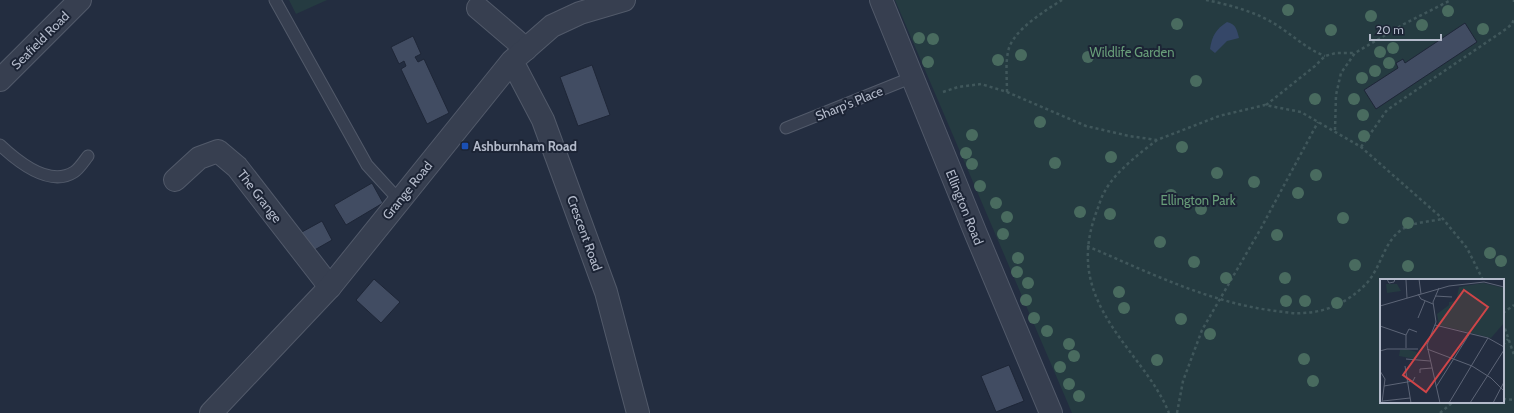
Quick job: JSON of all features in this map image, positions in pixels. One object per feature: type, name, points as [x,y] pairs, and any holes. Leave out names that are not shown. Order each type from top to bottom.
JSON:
[{"type":"street","name":"Seafield Road","points":[[0,80],[80,0]]},
{"type":"street","name":"Grange Road","points":[[212,413],[330,287],[399,200],[519,55],[552,26],[580,13],[624,0]]},
{"type":"street","name":"Ellington Road","points":[[881,0],[1051,413]]},
{"type":"street","points":[[478,8],[519,55]]},
{"type":"street","name":"Crescent Road","points":[[519,55],[606,292],[638,413]]},
{"type":"street","name":"The Grange","points":[[175,180],[199,158],[218,151],[242,173],[330,287]]},
{"type":"lane","points":[[275,0],[367,165],[399,200]]},
{"type":"lane","name":"Sharp's Place","points":[[786,128],[913,77]]},
{"type":"lane","points":[[0,145],[22,164],[37,172],[64,177],[75,172],[88,156]]},
{"type":"path","points":[[1007,92],[1007,64],[1010,47],[1016,35],[1046,10],[1062,0]]},
{"type":"path","points":[[1206,0],[1259,16],[1281,27],[1312,51],[1325,56]]},
{"type":"path","points":[[1335,131],[1336,95],[1341,73],[1355,53],[1404,24],[1452,0]]},
{"type":"path","points":[[1361,147],[1386,110],[1509,26],[1514,20]]},
{"type":"path","points":[[1265,105],[1315,66],[1325,56],[1336,52],[1355,53]]},
{"type":"path","points":[[922,101],[958,87],[981,84],[1007,92],[1086,126],[1128,136],[1157,140]]},
{"type":"path","points":[[1169,413],[1166,404],[1140,364],[1124,344],[1096,300],[1089,277],[1087,246],[1091,226],[1105,190],[1122,171],[1157,140],[1219,116],[1265,105],[1301,112],[1361,147],[1443,219],[1467,248],[1482,279]]},
{"type":"path","points":[[1177,413],[1183,382],[1202,330],[1221,299],[1318,122]]},
{"type":"path","points":[[1087,246],[1165,280],[1221,299],[1256,308],[1302,313],[1329,308],[1340,304],[1366,284],[1375,272],[1391,239],[1402,229],[1416,224],[1443,219]]},
{"type":"path","points":[[1504,312],[1514,306]]},
{"type":"path","points":[[1504,326],[1514,355]]},
{"type":"path","points":[[1504,344],[1509,338]]},
{"type":"path","points":[[1504,399],[1514,400]]},
{"type":"path","points":[[1440,413],[1452,403]]},
{"type":"green space","points":[[289,0],[327,0],[296,14]]},
{"type":"green space","name":"Ellington Park","points":[[895,0],[1514,0],[1514,413],[1072,413]]},
{"type":"water","points":[[1227,22],[1234,26],[1237,30],[1239,38],[1227,41],[1215,53],[1210,49],[1213,37],[1217,30]]},
{"type":"building","points":[[1465,23],[1477,42],[1376,109],[1364,90],[1398,68],[1396,63],[1403,59],[1405,63]]},
{"type":"building","points":[[413,36],[421,54],[415,57],[418,62],[424,59],[449,113],[427,124],[401,69],[406,66],[404,61],[399,64],[391,47]]},
{"type":"building","points":[[592,65],[610,115],[578,126],[560,77]]},
{"type":"building","points":[[372,183],[383,203],[346,225],[334,205]]},
{"type":"building","points":[[322,221],[332,240],[311,252],[300,233]]},
{"type":"building","points":[[374,279],[400,302],[381,323],[356,300]]},
{"type":"building","points":[[1009,365],[1024,401],[996,412],[981,376]]},
{"type":"place","name":"Ashburnham Road","points":[[465,146]]},
{"type":"park label","name":"Wildlife Garden","points":[[1132,52]]}]
